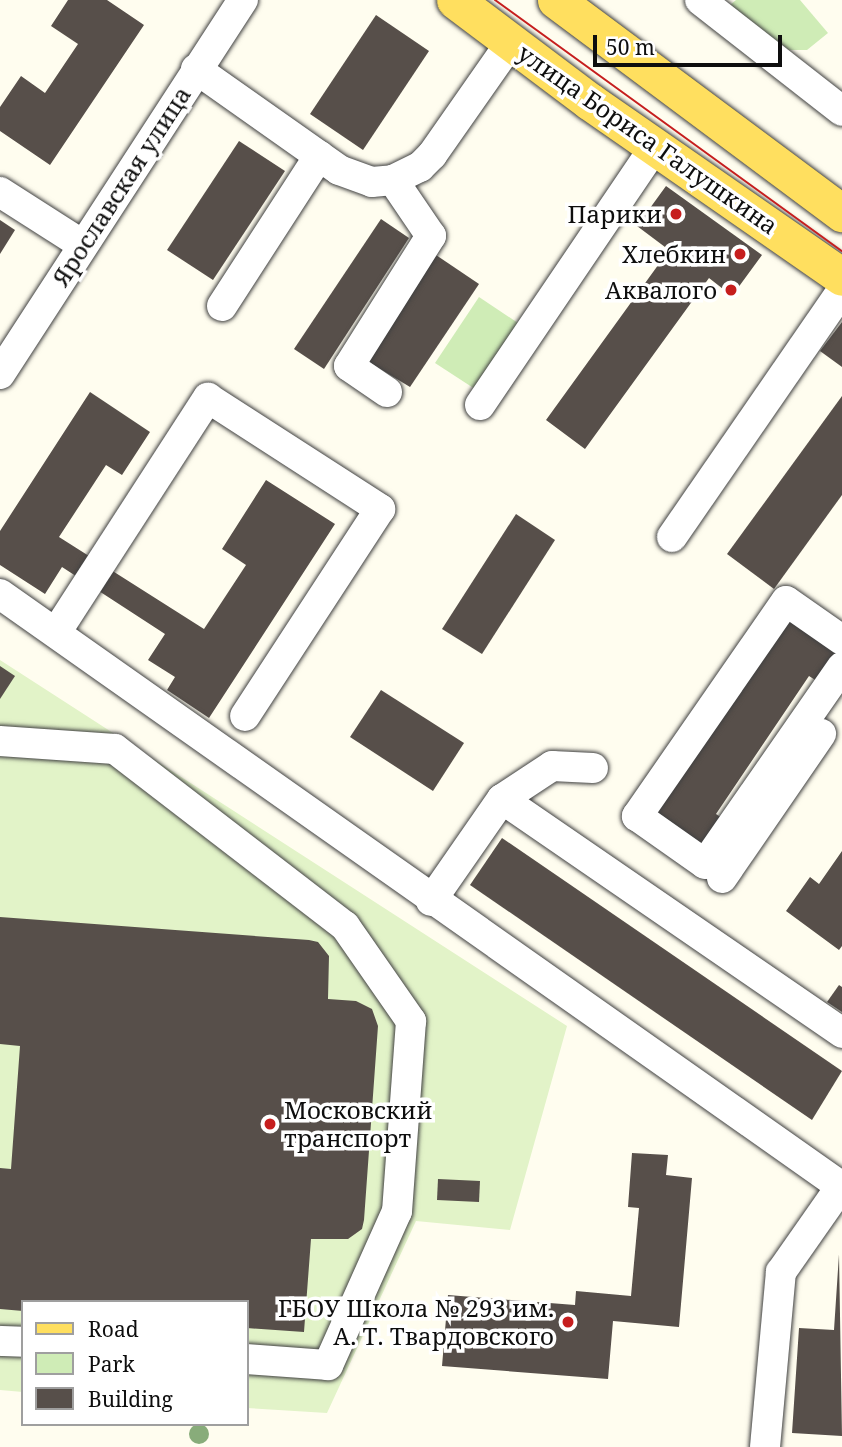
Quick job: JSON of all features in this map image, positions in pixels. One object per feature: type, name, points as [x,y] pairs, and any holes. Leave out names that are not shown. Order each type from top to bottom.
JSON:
[{"type":"main road","name":"улица Бориса Галушкина","points":[[455,0],[842,276]]},
{"type":"main road","name":"улица Бориса Галушкина","points":[[555,0],[842,214]]},
{"type":"street","name":"Ярославская улица","points":[[0,374],[243,0]]},
{"type":"street","points":[[704,1],[842,111]]},
{"type":"street","points":[[196,69],[319,156],[355,178],[393,180],[420,167],[432,155],[512,42]]},
{"type":"street","points":[[480,405],[656,145]]},
{"type":"street","points":[[222,306],[319,156]]},
{"type":"street","points":[[387,392],[349,366],[431,236],[393,180]]},
{"type":"street","points":[[0,192],[83,245]]},
{"type":"street","points":[[672,537],[842,291]]},
{"type":"street","points":[[57,631],[208,398],[380,509],[245,716]]},
{"type":"street","points":[[0,594],[57,631],[431,901],[842,1186],[781,1272],[765,1447]]},
{"type":"street","points":[[842,640],[786,601],[637,816],[705,864],[842,667]]},
{"type":"street","points":[[722,878],[842,702]]},
{"type":"street","points":[[0,741],[115,749],[345,926],[411,1021],[397,1211],[328,1365],[248,1359]]},
{"type":"street","points":[[431,901],[502,799],[552,766],[593,768]]},
{"type":"street","points":[[502,799],[842,1033]]},
{"type":"street","points":[[0,1341],[21,1342]]},
{"type":"green space","points":[[736,0],[800,0],[828,33],[807,50],[788,50],[730,5]]},
{"type":"green space","points":[[479,297],[521,325],[478,391],[435,363]]},
{"type":"green space","name":"Московский транспорт","points":[[0,660],[567,1026],[510,1230],[416,1221],[327,1413],[248,1408],[248,1300],[21,1300],[21,1392],[0,1390]]},
{"type":"building","points":[[68,0],[107,0],[144,25],[50,165],[0,131],[0,107],[21,76],[45,93],[78,44],[51,26]]},
{"type":"building","points":[[376,15],[429,51],[363,150],[310,114]]},
{"type":"building","points":[[239,141],[285,171],[213,280],[167,250]]},
{"type":"building","points":[[666,186],[762,255],[732,296],[709,278],[585,449],[546,420],[669,250],[637,226]]},
{"type":"building","points":[[381,219],[409,238],[324,369],[294,349]]},
{"type":"building","points":[[0,220],[15,230],[0,254]]},
{"type":"building","points":[[436,255],[479,284],[410,387],[367,361]]},
{"type":"building","points":[[842,322],[842,367],[820,351]]},
{"type":"building","points":[[90,392],[150,432],[122,475],[106,465],[59,537],[204,629],[246,565],[222,549],[266,480],[335,524],[209,718],[167,690],[175,677],[148,660],[165,634],[62,567],[45,594],[0,565],[0,531]]},
{"type":"building","points":[[842,396],[842,495],[774,589],[727,554]]},
{"type":"building","points":[[516,514],[555,540],[482,654],[442,629]]},
{"type":"building","points":[[788,609],[842,645],[823,685],[809,676],[716,814],[722,818],[701,850],[649,816]]},
{"type":"building","points":[[0,666],[15,676],[0,699]]},
{"type":"building","points":[[381,690],[464,743],[433,791],[350,737]]},
{"type":"building","points":[[502,838],[842,1071],[812,1120],[470,885]]},
{"type":"building","points":[[842,851],[842,946],[839,950],[786,911],[810,877],[819,884]]},
{"type":"building","points":[[0,917],[318,942],[329,956],[328,999],[356,1001],[372,1009],[378,1026],[362,1229],[348,1239],[311,1239],[304,1332],[248,1328],[248,1300],[21,1300],[21,1311],[0,1309],[0,1168],[11,1169],[20,1046],[0,1044]]},
{"type":"building","points":[[839,985],[842,987],[842,1012],[827,1002]]},
{"type":"building","points":[[632,1153],[668,1155],[666,1175],[692,1178],[679,1327],[613,1321],[608,1379],[442,1366],[448,1295],[575,1305],[576,1291],[631,1296],[639,1208],[628,1207]]},
{"type":"building","points":[[438,1179],[480,1181],[479,1202],[437,1200]]},
{"type":"building","points":[[839,1254],[842,1436],[792,1433],[799,1328],[834,1330]]},
{"type":"tram line","points":[[495,0],[842,251]]},
{"type":"place","name":"Парики","points":[[676,214]]},
{"type":"place","name":"Хлебкин","points":[[740,254]]},
{"type":"place","name":"Аквалого","points":[[731,290]]},
{"type":"place","name":"Московский транспорт","points":[[270,1124]]},
{"type":"place","name":"ГБОУ Школа № 293 им. А. Т. Твардовского","points":[[568,1322]]}]
